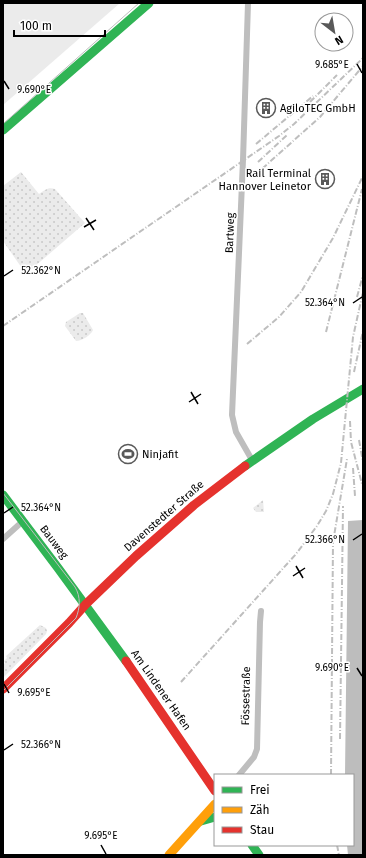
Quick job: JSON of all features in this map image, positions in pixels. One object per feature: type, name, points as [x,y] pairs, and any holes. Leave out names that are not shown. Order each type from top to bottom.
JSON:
[{"type":"street","points":[[3,130],[150,3]]},
{"type":"street","name":"Bartweg","points":[[248,3],[232,416],[236,432],[252,460]]},
{"type":"street","name":"Davenstedter Straße","points":[[3,689],[86,604],[173,523],[252,460],[313,419],[363,389]]},
{"type":"street","name":"Bauweg","points":[[3,495],[86,604]]},
{"type":"street","points":[[3,539],[23,521]]},
{"type":"street","name":"Am Lindener Hafen","points":[[86,604],[214,790]]},
{"type":"street","name":"Fössestraße","points":[[240,774],[254,757],[257,749],[260,622],[262,611]]},
{"type":"street","points":[[169,855],[214,805]]},
{"type":"street","points":[[200,821],[214,817]]},
{"type":"street","points":[[253,846],[259,855]]},
{"type":"shaded area","points":[[3,3],[120,3],[3,105]]},
{"type":"shaded area","points":[[21,172],[39,194],[48,189],[55,189],[85,223],[26,274],[3,241],[3,186]]},
{"type":"shaded area","points":[[80,313],[83,313],[93,330],[86,337],[76,341],[65,326],[66,322]]},
{"type":"shaded area","points":[[263,500],[264,512],[256,512],[253,508]]},
{"type":"shaded area","points":[[363,520],[363,855],[348,855],[347,846],[354,846],[354,774],[345,774],[348,521]]},
{"type":"shaded area","points":[[40,625],[46,628],[46,634],[3,678],[3,665],[7,658],[6,656]]},
{"type":"tram line","points":[[3,124],[139,3]]},
{"type":"tram line","points":[[3,493],[75,587],[79,602],[76,618],[3,691]]},
{"type":"railway","points":[[3,326],[279,136],[294,124],[363,58]]},
{"type":"railway","points":[[254,176],[320,117],[363,66]]},
{"type":"railway","points":[[310,102],[337,75]]},
{"type":"railway","points":[[256,144],[313,96]]},
{"type":"railway","points":[[258,162],[287,135]]},
{"type":"railway","points":[[247,344],[279,317],[301,292],[333,238],[363,176]]},
{"type":"railway","points":[[326,332],[362,189]]},
{"type":"railway","points":[[357,297],[363,275]]},
{"type":"railway","points":[[181,682],[296,554],[317,526],[326,511],[333,494],[341,463],[353,337],[363,292]]},
{"type":"railway","points":[[354,372],[363,331]]},
{"type":"railway","points":[[350,421],[351,442],[362,484]]},
{"type":"railway","points":[[359,440],[363,462]]},
{"type":"railway","points":[[331,774],[333,542],[347,459]]},
{"type":"railway","points":[[353,468],[355,496]]},
{"type":"railway","points":[[340,739],[343,506]]},
{"type":"railway","points":[[337,846],[339,855]]},
{"type":"traffic: fast","points":[[3,130],[149,3]]},
{"type":"traffic: fast","points":[[245,466],[313,419],[363,389]]},
{"type":"traffic: fast","points":[[3,495],[126,661]]},
{"type":"traffic: fast","points":[[201,821],[214,817]]},
{"type":"traffic: fast","points":[[253,846],[259,855]]},
{"type":"traffic: slow","points":[[169,855],[214,805]]},
{"type":"traffic: jam","points":[[3,689],[86,604],[136,556],[194,505],[245,466]]},
{"type":"traffic: jam","points":[[126,661],[214,790]]},
{"type":"place","name":"AgiloTEC GmbH","points":[[266,108]]},
{"type":"place","name":"Rail Terminal Hannover Leinetor","points":[[325,179]]},
{"type":"place","name":"Ninjafit","points":[[128,454]]}]
